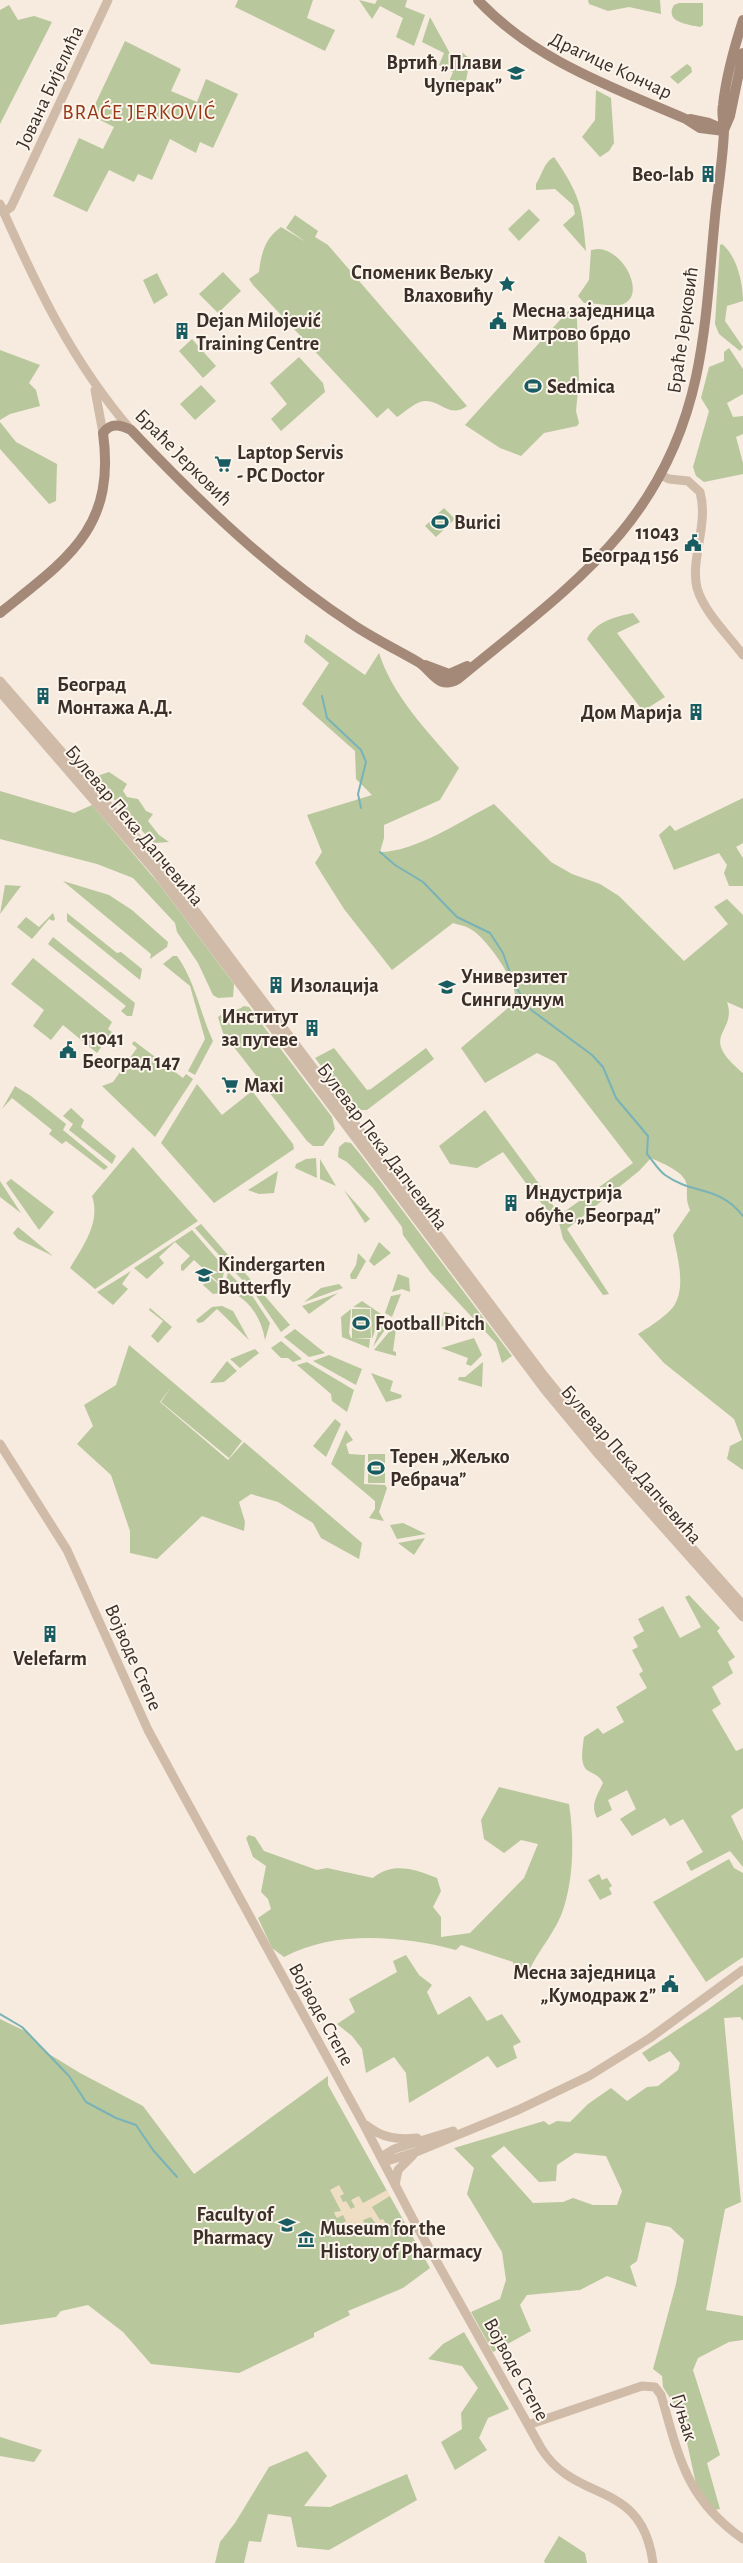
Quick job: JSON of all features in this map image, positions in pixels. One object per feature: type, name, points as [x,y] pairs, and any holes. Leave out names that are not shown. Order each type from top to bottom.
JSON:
[{"type":"main road","name":"Драгице Кончар","points":[[478,0],[518,37],[557,62],[686,119],[724,130]]},
{"type":"main road","points":[[724,130],[722,107],[729,68],[743,20]]},
{"type":"main road","points":[[724,130],[730,116],[743,53]]},
{"type":"main road","points":[[722,107],[714,116],[701,124],[722,144]]},
{"type":"main road","name":"Браће Јерковић","points":[[131,430],[181,482],[273,566],[354,626],[422,664],[449,674],[476,662],[567,589],[596,562],[635,516],[660,475],[678,437],[697,374],[724,130]]},
{"type":"main road","points":[[0,613],[67,557],[93,522],[100,507],[106,478],[103,433],[108,428],[114,426],[131,430]]},
{"type":"street","name":"Јована Бијелића","points":[[2,208],[11,207],[14,202],[108,0]]},
{"type":"street","name":"Браће Јерковић","points":[[2,208],[57,324],[92,382],[131,430]]},
{"type":"street","points":[[92,382],[97,398],[103,433]]},
{"type":"street","points":[[660,475],[669,479],[688,480],[700,492],[702,517],[696,575],[698,590],[705,604],[743,655]]},
{"type":"street","name":"Булевар Пека Дапчевића","points":[[0,681],[149,852],[197,912],[503,1329]]},
{"type":"street","name":"Булевар Пека Дапчевића","points":[[0,692],[155,871],[503,1329],[598,1448],[743,1617]]},
{"type":"street","name":"Војводе Степе","points":[[0,1444],[67,1550],[148,1730],[363,2122],[395,2185],[546,2456],[556,2467],[621,2503],[632,2512],[644,2531],[653,2563]]},
{"type":"street","name":"Булевар Пека Дапчевића","points":[[598,1448],[743,1605]]},
{"type":"street","points":[[382,2160],[416,2152],[561,2090],[616,2061],[743,1970]]},
{"type":"street","points":[[382,2160],[394,2149],[494,2120]]},
{"type":"street","points":[[363,2122],[385,2137],[398,2139],[432,2137]]},
{"type":"street","points":[[395,2185],[398,2170],[416,2152]]},
{"type":"street","name":"Гуњак","points":[[528,2425],[642,2386],[655,2387],[661,2395],[677,2453],[689,2482],[719,2520],[743,2539]]},
{"type":"green space","points":[[238,0],[313,0],[307,18],[335,30],[325,51],[235,7]]},
{"type":"green space","points":[[359,0],[375,4],[377,0],[407,0],[405,7],[425,15],[414,46],[396,37],[403,18],[380,6],[372,19]]},
{"type":"green space","points":[[588,0],[660,0],[661,14],[629,7],[608,11],[589,4]]},
{"type":"green space","points":[[679,3],[703,3],[703,25],[700,27],[689,25],[674,19],[672,11],[674,5]]},
{"type":"green space","points":[[9,5],[18,20],[34,16],[52,22],[0,124],[0,10]]},
{"type":"green space","points":[[430,17],[453,59],[463,53],[470,59],[464,92],[448,84],[453,72],[439,65],[444,53],[422,42]]},
{"type":"green space","points":[[125,41],[181,69],[171,91],[197,102],[206,79],[238,94],[213,148],[200,142],[196,153],[170,139],[152,180],[138,174],[134,182],[109,170],[87,212],[53,196],[79,138],[103,149],[114,127],[90,115]]},
{"type":"green space","points":[[687,64],[691,67],[692,72],[678,84],[670,77]]},
{"type":"green space","points":[[596,90],[611,98],[614,143],[609,151],[600,157],[582,137],[595,120]]},
{"type":"green space","points":[[554,157],[569,181],[578,201],[583,222],[586,251],[563,225],[575,214],[573,205],[555,189],[536,190],[536,184],[544,169]]},
{"type":"green space","points":[[529,209],[540,220],[519,241],[508,229]]},
{"type":"green space","points":[[295,215],[318,231],[315,237],[328,245],[467,406],[455,411],[430,401],[422,401],[397,417],[388,408],[377,418],[253,285],[249,279],[259,272],[265,247],[276,231],[281,227],[306,242],[286,228]]},
{"type":"green space","points":[[722,244],[732,255],[742,286],[743,301],[727,306],[725,321],[743,347],[740,351],[719,334],[715,324],[720,245]]},
{"type":"green space","points":[[591,250],[608,251],[617,257],[629,274],[633,292],[630,299],[623,304],[584,303],[578,296],[589,280]]},
{"type":"green space","points":[[223,272],[241,291],[218,313],[199,294]]},
{"type":"green space","points":[[157,273],[168,295],[154,304],[143,280]]},
{"type":"green space","points":[[569,310],[577,319],[579,380],[576,411],[579,423],[577,426],[544,433],[521,456],[500,448],[465,425]]},
{"type":"green space","points":[[192,339],[216,366],[203,378],[179,351]]},
{"type":"green space","points":[[729,348],[743,369],[743,394],[727,403],[733,417],[743,416],[743,434],[736,437],[743,463],[743,474],[704,482],[696,476],[693,467],[709,411],[701,398],[709,367],[724,361],[724,352]]},
{"type":"green space","points":[[0,350],[40,365],[29,383],[36,390],[40,406],[10,414],[0,420]]},
{"type":"green space","points":[[299,357],[323,383],[325,392],[281,431],[271,419],[287,404],[270,383]]},
{"type":"green space","points":[[201,385],[216,401],[195,420],[180,404]]},
{"type":"green space","points":[[0,422],[16,442],[57,464],[56,501],[49,504],[0,449]]},
{"type":"green space","name":"Burici","points":[[444,508],[455,519],[436,537],[425,526]]},
{"type":"green space","points":[[633,613],[640,622],[617,633],[665,697],[643,711],[587,639],[595,628],[601,624],[613,618]]},
{"type":"green space","points":[[306,634],[365,675],[379,653],[393,685],[413,714],[459,768],[440,800],[384,825],[384,838],[380,852],[394,851],[423,841],[494,804],[551,862],[572,874],[600,884],[619,896],[684,961],[728,924],[714,907],[727,899],[743,915],[743,1009],[727,1002],[728,1021],[721,1035],[720,1042],[722,1050],[729,1060],[743,1073],[743,1470],[727,1459],[730,1446],[742,1440],[734,1419],[664,1363],[638,1334],[669,1312],[678,1296],[680,1270],[673,1235],[690,1210],[687,1201],[686,1182],[683,1177],[674,1169],[651,1158],[639,1171],[567,1229],[609,1294],[603,1295],[563,1239],[559,1223],[536,1197],[503,1152],[477,1168],[450,1164],[439,1146],[485,1110],[542,1188],[539,1194],[541,1192],[561,1214],[633,1163],[555,1062],[537,1053],[485,1083],[461,1048],[515,1002],[515,994],[507,973],[486,942],[472,930],[453,923],[392,970],[344,909],[315,863],[322,852],[307,815],[372,795],[356,779],[355,751],[302,704],[329,663],[304,642]]},
{"type":"green space","points":[[109,772],[127,784],[123,791],[127,797],[138,799],[146,811],[153,814],[148,821],[159,835],[169,842],[153,843],[94,777]]},
{"type":"green space","points":[[0,791],[74,813],[92,805],[159,884],[234,984],[233,997],[218,998],[213,995],[198,963],[177,932],[175,923],[133,878],[97,864],[0,839]]},
{"type":"green space","points":[[743,798],[743,843],[736,847],[743,858],[743,886],[729,886],[724,873],[727,865],[719,853],[674,870],[659,835],[670,825],[675,831]]},
{"type":"green space","points":[[63,881],[109,895],[132,910],[168,942],[167,947],[150,959],[151,954]]},
{"type":"green space","points":[[5,885],[21,886],[0,914]]},
{"type":"green space","points":[[53,913],[55,919],[53,921],[49,919],[32,939],[17,927],[26,917],[39,927]]},
{"type":"green space","points":[[67,913],[117,953],[121,952],[142,969],[140,980],[67,921]]},
{"type":"green space","points":[[53,937],[135,1003],[132,1016],[127,1016],[121,1011],[126,1006],[48,944]]},
{"type":"green space","points":[[173,956],[177,956],[193,986],[213,1041],[195,1075],[188,1071],[205,1039],[190,986],[163,964]]},
{"type":"green space","points":[[33,958],[112,1022],[108,1029],[112,1032],[97,1053],[63,1025],[51,1040],[33,1026],[44,1010],[11,984]]},
{"type":"green space","points":[[244,1006],[249,1007],[332,1117],[335,1129],[323,1146],[313,1146],[307,1141],[223,1033],[218,1017]]},
{"type":"green space","points":[[134,1041],[183,1078],[186,1074],[193,1079],[155,1137],[102,1086],[113,1082],[137,1048],[132,1044]]},
{"type":"green space","points":[[334,1048],[367,1090],[371,1089],[426,1048],[434,1059],[367,1110],[354,1110],[315,1058]]},
{"type":"green space","points":[[197,1084],[222,1115],[252,1091],[293,1144],[294,1149],[214,1203],[161,1143]]},
{"type":"green space","points":[[15,1086],[31,1096],[66,1124],[63,1130],[108,1167],[104,1170],[66,1141],[62,1144],[49,1134],[52,1130],[12,1098],[2,1109]]},
{"type":"green space","points":[[71,1108],[84,1120],[81,1127],[116,1156],[112,1164],[69,1130],[73,1124],[63,1116]]},
{"type":"green space","points":[[345,1142],[351,1143],[360,1154],[512,1356],[502,1363],[496,1343],[430,1272],[403,1235],[402,1227],[373,1188],[347,1162],[338,1157],[339,1147]]},
{"type":"green space","points":[[133,1147],[198,1221],[95,1289],[70,1268],[89,1234],[94,1215],[92,1196]]},
{"type":"green space","points":[[316,1158],[317,1178],[295,1168],[296,1164],[306,1159]]},
{"type":"green space","points":[[320,1159],[336,1186],[320,1179]]},
{"type":"green space","points":[[278,1171],[274,1193],[259,1194],[248,1190]]},
{"type":"green space","points":[[11,1179],[54,1212],[39,1230],[6,1183]]},
{"type":"green space","points":[[0,1181],[21,1213],[0,1197]]},
{"type":"green space","points":[[344,1190],[370,1219],[365,1223]]},
{"type":"green space","points":[[201,1224],[228,1255],[226,1263],[195,1228]]},
{"type":"green space","points":[[18,1227],[53,1256],[18,1239],[13,1233]]},
{"type":"green space","points":[[192,1230],[225,1268],[221,1285],[194,1260],[183,1271],[181,1270],[181,1265],[190,1256],[175,1242],[159,1257],[164,1263],[147,1279],[134,1268]]},
{"type":"green space","points":[[379,1242],[391,1253],[374,1266],[369,1261]]},
{"type":"green space","points":[[358,1253],[366,1261],[356,1279],[351,1279],[350,1275],[356,1265]]},
{"type":"green space","points":[[232,1258],[290,1325],[281,1332],[253,1291],[230,1267]]},
{"type":"green space","points":[[131,1271],[122,1284],[128,1289],[113,1305],[97,1292]]},
{"type":"green space","points":[[228,1272],[253,1297],[270,1323],[265,1340],[257,1315],[252,1308],[240,1297],[224,1289]]},
{"type":"green space","points":[[398,1274],[409,1278],[410,1292],[402,1289],[392,1292]]},
{"type":"green space","points":[[210,1277],[221,1286],[220,1293],[213,1294],[203,1285]]},
{"type":"green space","points":[[339,1284],[343,1288],[304,1302],[321,1288]]},
{"type":"green space","points":[[338,1293],[309,1314],[302,1306]]},
{"type":"green space","points":[[401,1294],[392,1317],[385,1313],[391,1296]]},
{"type":"green space","points":[[362,1301],[381,1314],[372,1339],[371,1308],[353,1307]]},
{"type":"green space","points":[[222,1306],[233,1311],[249,1340],[217,1309],[203,1322],[198,1323],[196,1320],[212,1307]]},
{"type":"green space","points":[[150,1308],[172,1327],[158,1343],[151,1336],[163,1321],[149,1310]]},
{"type":"green space","points":[[351,1309],[349,1333],[351,1338],[370,1339],[369,1348],[342,1337],[341,1317]]},
{"type":"green space","name":"Football Pitch","points":[[352,1309],[370,1309],[371,1338],[352,1338]]},
{"type":"green space","points":[[444,1312],[452,1314],[458,1319],[457,1322],[440,1327]]},
{"type":"green space","points":[[384,1316],[391,1321],[373,1347]]},
{"type":"green space","points":[[394,1326],[396,1329],[393,1351],[396,1352],[396,1356],[374,1350]]},
{"type":"green space","points":[[295,1329],[325,1353],[309,1357],[284,1337]]},
{"type":"green space","points":[[474,1338],[482,1355],[471,1366],[466,1364],[468,1358],[441,1348]]},
{"type":"green space","points":[[281,1341],[302,1359],[293,1362],[288,1358],[281,1358],[271,1348]]},
{"type":"green space","points":[[129,1345],[242,1441],[229,1458],[161,1402],[171,1387],[160,1402],[228,1460],[244,1442],[362,1543],[359,1559],[321,1538],[313,1523],[278,1502],[251,1494],[239,1502],[245,1522],[244,1531],[202,1516],[157,1559],[130,1553],[130,1531],[111,1475],[77,1444],[93,1426],[84,1405],[116,1385]]},
{"type":"green space","points":[[255,1349],[259,1353],[240,1368],[230,1359]]},
{"type":"green space","points":[[329,1355],[362,1369],[356,1385],[313,1361]]},
{"type":"green space","points":[[227,1361],[237,1371],[224,1382],[210,1383]]},
{"type":"green space","points":[[307,1362],[354,1390],[347,1412],[332,1401],[331,1394],[297,1365]]},
{"type":"green space","points":[[483,1362],[482,1387],[458,1380],[459,1377],[465,1377]]},
{"type":"green space","points":[[371,1373],[393,1381],[390,1391],[402,1395],[401,1398],[386,1402]]},
{"type":"green space","points":[[335,1419],[341,1424],[326,1457],[313,1446]]},
{"type":"green space","points":[[346,1430],[353,1440],[346,1444],[349,1454],[365,1455],[364,1484],[385,1485],[387,1488],[379,1512],[384,1521],[369,1518],[375,1509],[375,1501],[331,1464]]},
{"type":"green space","name":"Терен „Жељко Ребрача”","points":[[368,1454],[385,1454],[385,1483],[368,1483]]},
{"type":"green space","points":[[403,1523],[426,1534],[397,1539],[390,1525]]},
{"type":"green space","points":[[425,1538],[414,1555],[398,1543]]},
{"type":"green space","points":[[689,1595],[720,1628],[717,1631],[735,1657],[728,1662],[733,1673],[712,1687],[721,1704],[712,1710],[736,1751],[743,1748],[743,1808],[731,1816],[743,1841],[743,1867],[730,1851],[691,1871],[686,1862],[703,1852],[683,1819],[670,1826],[665,1818],[632,1836],[620,1819],[636,1809],[627,1790],[608,1800],[612,1810],[597,1818],[594,1805],[603,1783],[598,1777],[587,1770],[583,1763],[584,1737],[598,1728],[603,1734],[624,1722],[616,1707],[647,1688],[639,1674],[643,1671],[632,1650],[638,1647],[633,1637],[644,1631],[638,1619],[663,1606],[680,1638],[701,1627],[685,1597]]},
{"type":"green space","points":[[499,1787],[569,1804],[572,1829],[572,1855],[570,1882],[564,1907],[557,1924],[528,1973],[514,1969],[513,1962],[461,1945],[456,1950],[414,1941],[369,1938],[347,1939],[304,1948],[284,1957],[272,1948],[258,1918],[271,1909],[268,1899],[261,1892],[266,1866],[253,1857],[246,1838],[249,1835],[255,1837],[264,1851],[317,1870],[327,1868],[373,1878],[388,1870],[397,1868],[421,1872],[437,1878],[441,1891],[433,1907],[441,1917],[441,1937],[470,1933],[524,1878],[538,1844],[521,1840],[504,1853],[484,1839],[481,1820]]},
{"type":"green space","points":[[729,1859],[734,1868],[743,1873],[743,1957],[706,1982],[653,1902]]},
{"type":"green space","points":[[599,1874],[602,1880],[607,1878],[612,1886],[609,1888],[612,1894],[600,1900],[588,1880]]},
{"type":"green space","points":[[406,1955],[419,1975],[432,1985],[427,1992],[438,2015],[470,1996],[487,2021],[502,2014],[521,2042],[513,2046],[517,2058],[497,2068],[488,2056],[409,2103],[406,2073],[394,2057],[366,2073],[362,2049],[352,2036],[337,2024],[355,2012],[349,1999],[397,1972],[393,1961]]},
{"type":"green space","points":[[743,1984],[743,2021],[740,2017],[724,2018],[741,2202],[725,2209],[706,2310],[743,2316],[743,2340],[729,2342],[698,2358],[693,2370],[720,2455],[707,2463],[720,2509],[714,2510],[696,2484],[681,2415],[663,2387],[662,2376],[653,2369],[676,2284],[684,2240],[670,2227],[646,2222],[637,2261],[630,2266],[637,2287],[607,2276],[580,2290],[527,2295],[520,2305],[531,2331],[493,2352],[471,2312],[500,2299],[506,2280],[502,2252],[467,2194],[474,2168],[454,2148],[544,2121],[549,2125],[557,2121],[570,2122],[588,2104],[611,2088],[627,2101],[647,2087],[658,2086],[678,2070],[680,2063],[670,2051],[649,2062],[642,2053]],"holes":[[[504,2146],[539,2182],[556,2181],[557,2165],[575,2153],[606,2156],[622,2191],[617,2205],[593,2205],[573,2198],[563,2202],[533,2203],[491,2156]]]},
{"type":"green space","points":[[0,2019],[27,2032],[49,2054],[80,2073],[143,2106],[194,2174],[328,2076],[328,2085],[430,2268],[403,2288],[348,2311],[350,2315],[314,2333],[314,2337],[239,2373],[151,2364],[123,2332],[88,2305],[61,2311],[56,2317],[0,2325]]},
{"type":"green space","points":[[464,2332],[509,2409],[488,2418],[479,2438],[487,2450],[455,2470],[441,2442],[462,2429],[461,2413],[478,2388],[462,2366],[428,2359],[443,2344]]},
{"type":"green space","points":[[0,2437],[42,2450],[34,2462],[0,2456]]},
{"type":"green space","points":[[307,2451],[327,2476],[304,2506],[330,2507],[407,2474],[417,2500],[329,2550],[297,2547],[291,2517],[268,2514],[261,2542],[249,2541],[244,2563],[215,2563],[220,2542],[235,2523],[269,2467]]},
{"type":"green space","points":[[559,2536],[585,2553],[587,2563],[545,2563],[544,2561]]},
{"type":"shaded area","points":[[339,2185],[344,2194],[340,2196],[343,2202],[346,2201],[351,2209],[355,2207],[351,2200],[359,2196],[363,2203],[387,2190],[390,2196],[372,2207],[380,2220],[383,2219],[388,2227],[381,2231],[371,2217],[363,2220],[367,2229],[361,2233],[357,2226],[353,2228],[355,2232],[347,2236],[340,2225],[346,2221],[343,2215],[337,2218],[335,2215],[334,2212],[341,2211],[330,2190]]},
{"type":"waterway","points":[[322,696],[327,718],[361,750],[366,762],[358,794],[361,808]]},
{"type":"waterway","points":[[380,852],[395,865],[423,882],[457,917],[490,933],[503,953],[514,984],[530,1009],[592,1055],[603,1067],[616,1098],[648,1136],[647,1154],[660,1171],[675,1181],[725,1199],[743,1216]]},
{"type":"waterway","points":[[0,2014],[22,2027],[69,2076],[86,2102],[116,2118],[136,2125],[153,2150],[177,2177]]},
{"type":"place","name":"Вртић „Плави Чуперак”","points":[[516,73]]},
{"type":"place","name":"Beo-lab","points":[[708,174]]},
{"type":"place","name":"Споменик Вељку Влаховићу","points":[[507,284]]},
{"type":"place","name":"Месна заједница Митрово брдо","points":[[498,321]]},
{"type":"place","name":"Dejan Milojević Training Centre","points":[[182,331]]},
{"type":"place","name":"Sedmica","points":[[533,386]]},
{"type":"place","name":"Laptop Servis - PC Doctor","points":[[223,464]]},
{"type":"place","name":"Burici","points":[[440,522]]},
{"type":"place","name":"11043 Београд 156","points":[[693,543]]},
{"type":"place","name":"Београд Монтажа А.Д.","points":[[43,696]]},
{"type":"place","name":"Дом Марија","points":[[696,712]]},
{"type":"place","name":"Изолација","points":[[276,985]]},
{"type":"place","name":"Универзитет Сингидунум","points":[[447,987]]},
{"type":"place","name":"Институт за путеве","points":[[312,1028]]},
{"type":"place","name":"11041 Београд 147","points":[[68,1050]]},
{"type":"place","name":"Maxi","points":[[230,1085]]},
{"type":"place","name":"Индустрија обуће „Београд”","points":[[511,1203]]},
{"type":"place","name":"Kindergarten Butterfly","points":[[204,1275]]},
{"type":"place","name":"Football Pitch","points":[[361,1323]]},
{"type":"place","name":"Терен „Жељко Ребрача”","points":[[376,1468]]},
{"type":"place","name":"Velefarm","points":[[50,1634]]},
{"type":"place","name":"Месна заједница „Кумодраж 2”","points":[[670,1984]]},
{"type":"place","name":"Faculty of Pharmacy","points":[[287,2225]]},
{"type":"place","name":"Museum for the History of Pharmacy","points":[[306,2239]]},
{"type":"district","name":"BRAĆE JERKOVIĆ","points":[[139,112]]}]
